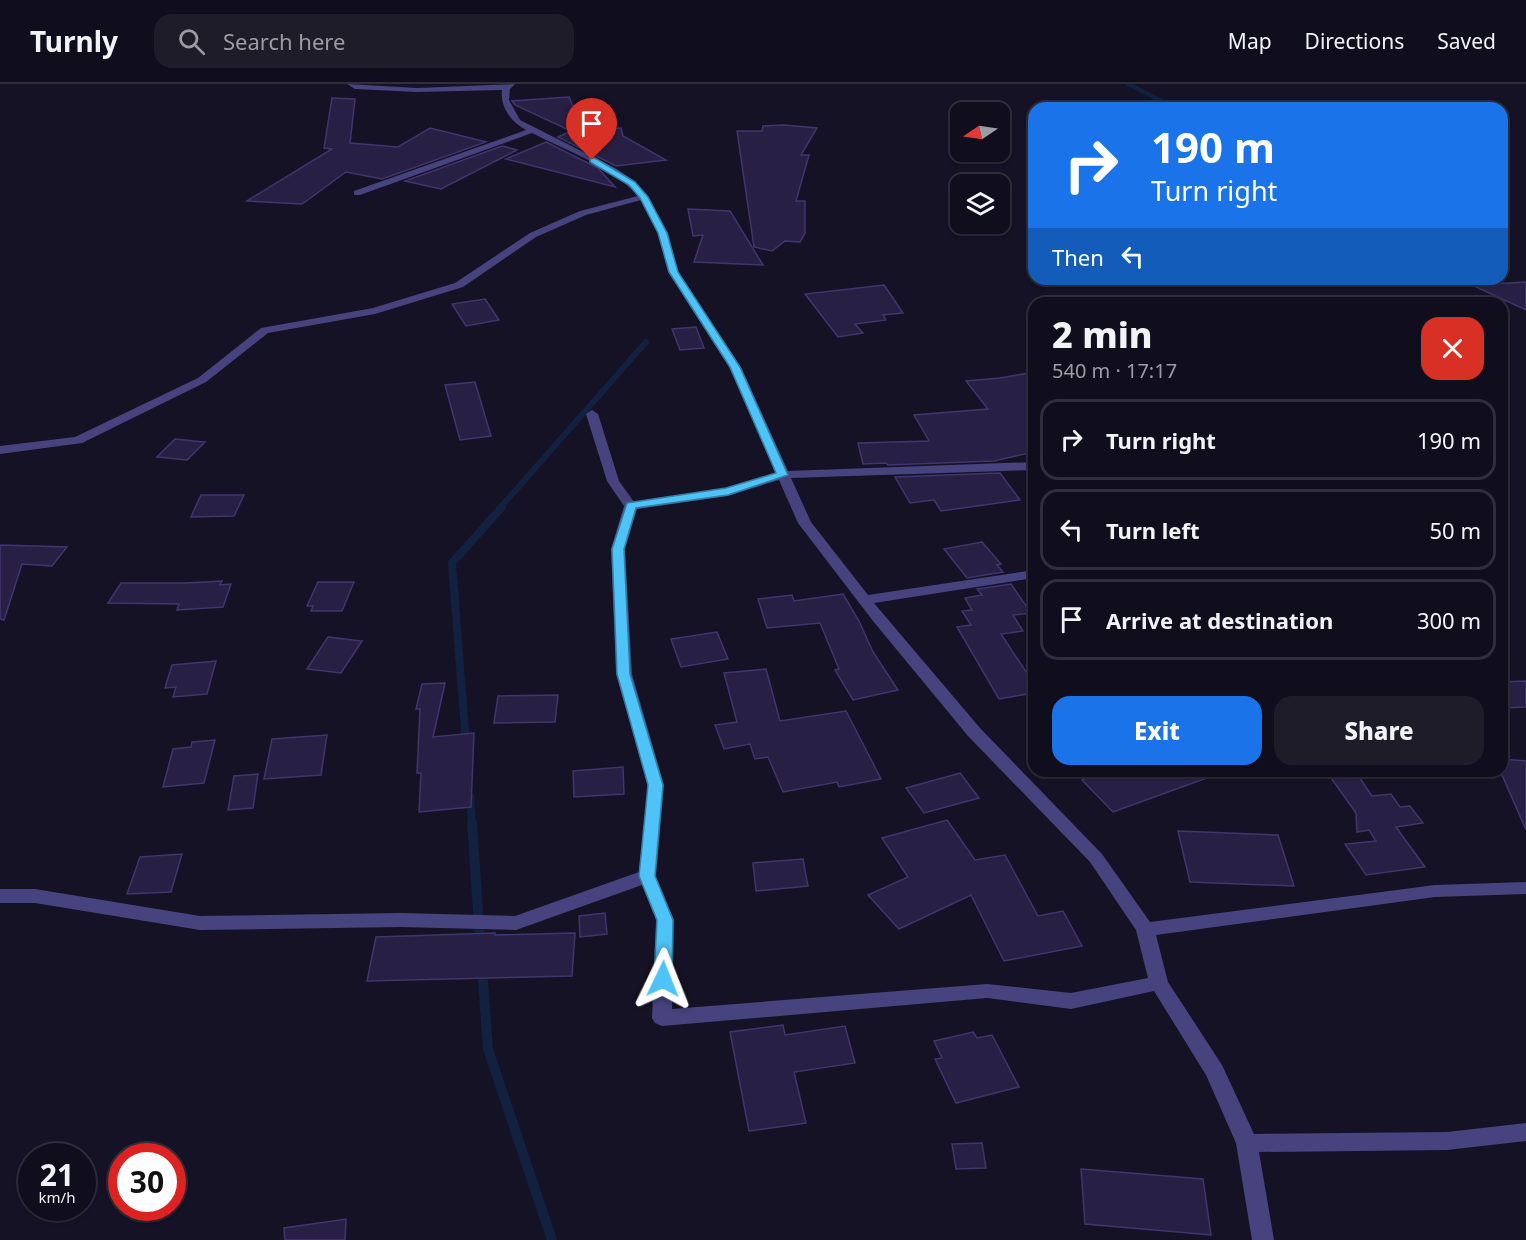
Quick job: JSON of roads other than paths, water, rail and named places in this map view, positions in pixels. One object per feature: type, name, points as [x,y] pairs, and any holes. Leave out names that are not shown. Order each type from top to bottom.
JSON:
[{"type":"street","points":[[351,84],[355,87],[417,90],[508,86],[504,100],[517,122],[612,170],[632,183],[644,197],[663,233],[673,272],[735,367],[805,523],[864,600],[974,732],[1096,858],[1135,912],[1145,930],[1158,983],[1215,1071],[1247,1143],[1263,1240]]},
{"type":"street","points":[[357,193],[532,130]]},
{"type":"street","points":[[0,450],[78,440],[202,380],[265,330],[375,310],[459,285],[533,236],[583,213],[644,197]]},
{"type":"street","points":[[592,414],[613,481],[631,506]]},
{"type":"street","points":[[631,506],[728,492],[782,475],[1028,466]]},
{"type":"street","points":[[631,506],[618,549],[624,674],[656,785],[647,876],[665,920],[662,1018],[987,991],[1071,1001],[1158,983]]},
{"type":"street","points":[[864,600],[1028,575]]},
{"type":"street","points":[[0,896],[35,896],[200,923],[401,921],[516,923],[647,876]]},
{"type":"street","points":[[1145,930],[1435,891],[1526,888]]},
{"type":"street","points":[[1247,1143],[1447,1141],[1526,1132]]},
{"type":"waterway","points":[[1128,84],[1163,102]]},
{"type":"waterway","points":[[1499,285],[1506,289]]},
{"type":"waterway","points":[[500,508],[646,342]]},
{"type":"waterway","points":[[466,744],[452,563],[502,507]]},
{"type":"waterway","points":[[470,797],[472,824]]},
{"type":"waterway","points":[[472,823],[480,941]]},
{"type":"waterway","points":[[482,968],[488,1049],[552,1240]]}]
